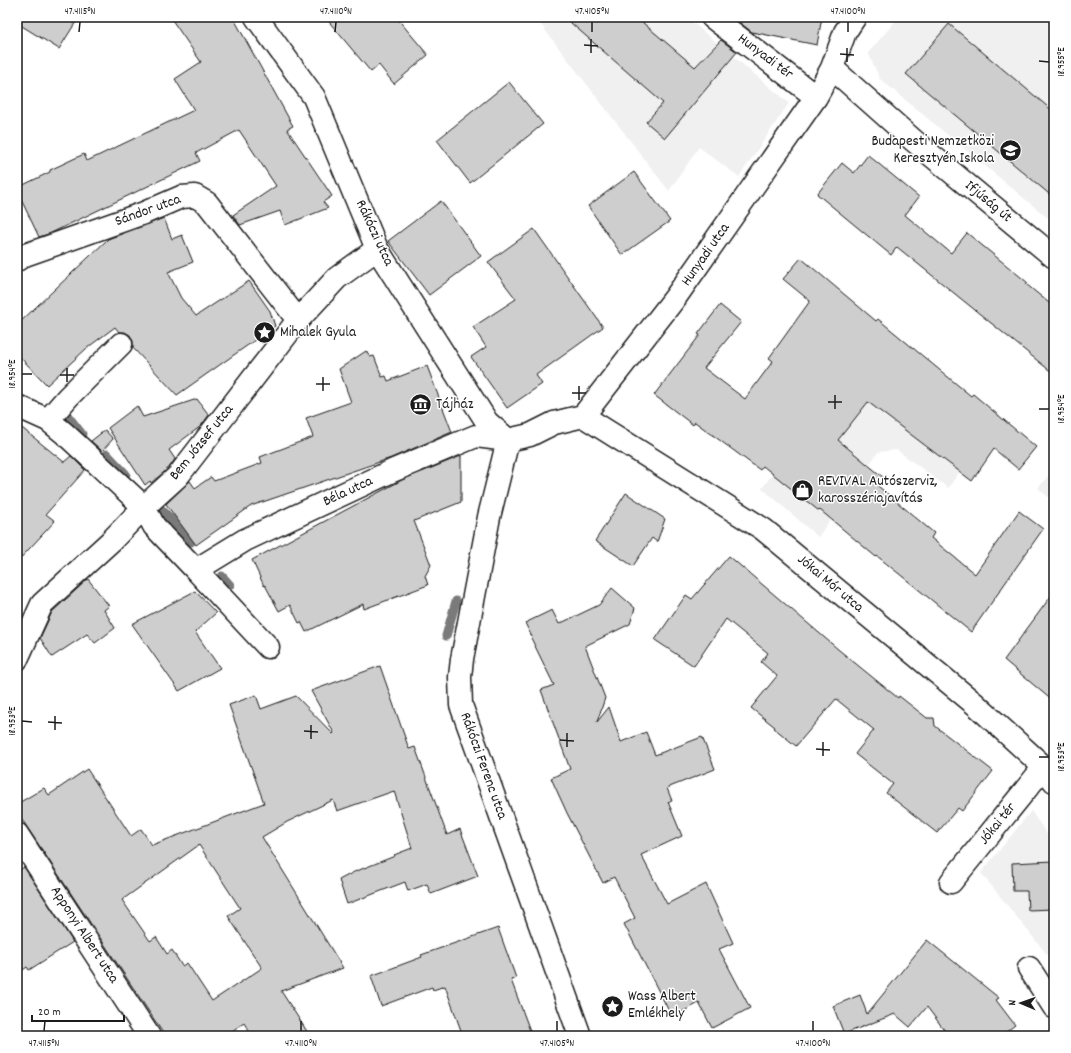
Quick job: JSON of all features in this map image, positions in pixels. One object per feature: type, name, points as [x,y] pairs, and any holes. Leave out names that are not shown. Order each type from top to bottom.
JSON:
[{"type":"street","name":"Rákóczi utca","points":[[256,17],[314,97],[377,249],[487,422],[508,440]]},
{"type":"street","name":"Hunyadi tér","points":[[712,17],[816,97]]},
{"type":"street","name":"Hunyadi utca","points":[[583,416],[675,298],[816,97],[832,68],[845,32],[855,17]]},
{"type":"street","name":"Ifjúság út","points":[[832,68],[913,140],[1054,258]]},
{"type":"street","name":"Sándor utca","points":[[17,260],[25,255],[144,213],[181,197],[195,196],[206,203],[298,320]]},
{"type":"street","name":"Bem József utca","points":[[17,659],[42,604],[111,541],[144,507],[178,476],[298,320],[337,278],[377,249]]},
{"type":"street","points":[[48,420],[68,397],[121,344]]},
{"type":"street","points":[[17,406],[48,420],[144,507],[154,526],[268,647]]},
{"type":"street","points":[[508,440],[530,435],[554,423],[583,416]]},
{"type":"street","name":"Jókai Mór utca","points":[[583,416],[763,528],[974,704],[1049,774]]},
{"type":"street","name":"Béla utca","points":[[196,570],[245,540],[392,471],[466,440],[476,436],[508,440]]},
{"type":"street","name":"Rákóczi Ferenc utca","points":[[508,440],[489,516],[462,659],[460,677],[461,705],[580,1036]]},
{"type":"street","name":"Jókai tér","points":[[951,882],[1049,774]]},
{"type":"street","name":"Apponyi Albert utca","points":[[17,834],[149,1036]]},
{"type":"street","points":[[1029,968],[1054,1006]]},
{"type":"shaded area","points":[[535,17],[686,17],[789,103],[739,177],[699,147],[669,191]]},
{"type":"shaded area","name":"Budapesti Nemzetközi Keresztyén Iskola","points":[[899,17],[1051,17],[1054,20],[1054,223],[880,79],[868,53]]},
{"type":"shaded area","points":[[863,349],[982,441],[948,488],[897,450],[878,452],[818,537],[762,488],[826,405]]},
{"type":"shaded area","points":[[1054,469],[1054,502],[1038,488]]},
{"type":"shaded area","points":[[1031,811],[1054,844],[1054,963],[981,873]]},
{"type":"building","points":[[17,17],[79,17],[59,49],[17,23]]},
{"type":"building","points":[[170,17],[233,17],[293,126],[287,129],[332,196],[323,202],[328,208],[285,225],[280,211],[240,225],[233,215],[276,186],[239,130],[196,153],[200,161],[51,233],[39,237],[17,191],[17,188],[84,154],[87,161],[194,110],[175,79],[201,62]]},
{"type":"building","points":[[325,17],[396,17],[428,55],[394,84],[379,65],[371,72]]},
{"type":"building","points":[[564,17],[636,17],[695,67],[721,40],[737,52],[665,138],[646,122],[663,103]]},
{"type":"building","points":[[737,17],[822,17],[817,45],[752,32],[736,20]]},
{"type":"building","points":[[949,24],[1054,112],[1054,198],[906,74]]},
{"type":"building","points":[[509,82],[543,124],[470,183],[437,140]]},
{"type":"building","points":[[868,155],[919,197],[905,215],[951,253],[967,233],[1028,283],[1026,284],[1054,307],[1054,374],[897,247],[891,255],[817,194],[842,163],[854,173]]},
{"type":"building","points":[[634,172],[670,221],[622,255],[588,206]]},
{"type":"building","points":[[441,201],[481,256],[429,295],[388,241]]},
{"type":"building","points":[[164,218],[172,239],[182,235],[193,262],[168,272],[181,298],[196,316],[249,281],[270,311],[275,326],[177,395],[133,348],[133,341],[130,335],[125,332],[119,332],[115,327],[87,348],[47,385],[17,354],[17,325],[108,239]]},
{"type":"building","points":[[534,229],[603,327],[536,375],[542,384],[507,408],[471,357],[486,347],[473,327],[516,299],[488,262]]},
{"type":"building","points":[[801,258],[876,321],[878,319],[971,396],[973,394],[1036,447],[1018,469],[994,449],[972,481],[868,402],[838,440],[884,478],[878,486],[934,533],[931,538],[975,574],[1019,511],[1043,529],[971,632],[763,466],[760,470],[695,422],[693,425],[654,395],[700,335],[698,334],[720,305],[741,322],[704,368],[745,399],[773,361],[769,358],[810,301],[783,279]]},
{"type":"building","points":[[366,351],[370,357],[374,356],[382,377],[386,376],[388,381],[427,366],[452,432],[391,458],[251,506],[196,545],[166,504],[190,481],[195,488],[211,477],[214,481],[262,463],[260,457],[313,437],[306,418],[351,402],[339,369]]},
{"type":"building","points":[[197,399],[209,415],[201,426],[169,450],[175,459],[169,468],[151,483],[150,481],[145,485],[108,428],[137,406],[143,417]]},
{"type":"building","points":[[17,424],[64,462],[71,456],[85,470],[46,514],[55,521],[17,562]]},
{"type":"building","points":[[105,430],[113,439],[102,451],[91,441]]},
{"type":"building","points":[[461,456],[461,502],[414,521],[431,565],[425,576],[428,585],[364,609],[363,604],[306,632],[301,622],[299,623],[290,605],[279,611],[265,585],[264,586],[252,560],[402,480]]},
{"type":"building","points":[[626,493],[665,519],[657,542],[652,538],[633,566],[595,541]]},
{"type":"building","points":[[729,556],[839,650],[898,698],[899,696],[927,718],[934,718],[935,726],[993,771],[962,811],[958,808],[937,833],[886,793],[893,784],[855,754],[874,730],[836,699],[796,746],[751,708],[777,676],[761,662],[768,653],[726,619],[694,666],[655,640],[686,595],[692,599]]},
{"type":"building","points":[[88,579],[109,606],[104,610],[115,628],[95,643],[87,634],[52,657],[40,638],[52,612]]},
{"type":"building","points":[[612,588],[635,608],[630,624],[585,646],[605,698],[597,722],[609,707],[621,742],[646,732],[655,755],[702,737],[715,769],[667,788],[672,801],[668,802],[682,836],[641,855],[667,904],[706,884],[733,943],[719,949],[750,1008],[712,1028],[699,1003],[672,1017],[624,924],[635,918],[614,877],[603,883],[551,778],[570,769],[541,690],[554,685],[525,623],[552,610],[559,624],[599,605]]},
{"type":"building","points":[[195,591],[216,613],[195,632],[220,668],[179,691],[132,624]]},
{"type":"building","points":[[1054,592],[1054,702],[1004,660]]},
{"type":"building","points":[[380,666],[409,749],[415,747],[447,835],[460,829],[478,876],[431,894],[427,884],[408,891],[405,882],[347,904],[339,880],[354,872],[412,848],[394,791],[337,811],[333,800],[287,822],[262,837],[343,968],[281,991],[310,1036],[252,1036],[244,1023],[224,1036],[165,1036],[17,813],[17,804],[44,788],[49,795],[87,769],[131,836],[141,829],[152,845],[264,803],[229,705],[256,695],[261,709],[296,696],[333,734],[334,733],[311,691]],"holes":[[[199,845],[240,908],[228,916],[262,968],[212,1001],[187,963],[182,966],[172,950],[167,954],[156,937],[150,941],[122,900]]]},
{"type":"building","points":[[1054,861],[1054,909],[1028,910],[1027,891],[1013,891],[1012,863]]},
{"type":"building","points":[[24,867],[73,942],[29,970],[27,967],[17,974],[17,872]]},
{"type":"building","points":[[498,928],[516,978],[511,980],[532,1036],[463,1036],[445,986],[433,990],[432,987],[381,1006],[371,976],[422,957],[421,955]]},
{"type":"building","points":[[927,940],[999,998],[996,1000],[1015,1025],[1001,1036],[949,1036],[927,1007],[910,1027],[895,1014],[844,1034],[833,1006],[860,995],[867,1014]]},
{"type":"waterway","points":[[68,416],[82,434]]},
{"type":"waterway","points":[[107,454],[126,474]]},
{"type":"waterway","points":[[159,507],[171,519]]},
{"type":"waterway","points":[[165,525],[171,519],[191,542]]},
{"type":"waterway","points":[[222,576],[230,585]]},
{"type":"waterway","points":[[446,636],[456,601]]},
{"type":"place","name":"Budapesti Nemzetközi Keresztyén Iskola","points":[[1010,151]]},
{"type":"place","name":"Mihalek Gyula","points":[[265,333]]},
{"type":"place","name":"Tájház","points":[[421,405]]},
{"type":"place","name":"REVIVAL Autószerviz, karosszériajavítás","points":[[803,491]]},
{"type":"place","name":"Wass Albert Emlékhely","points":[[612,1006]]}]
